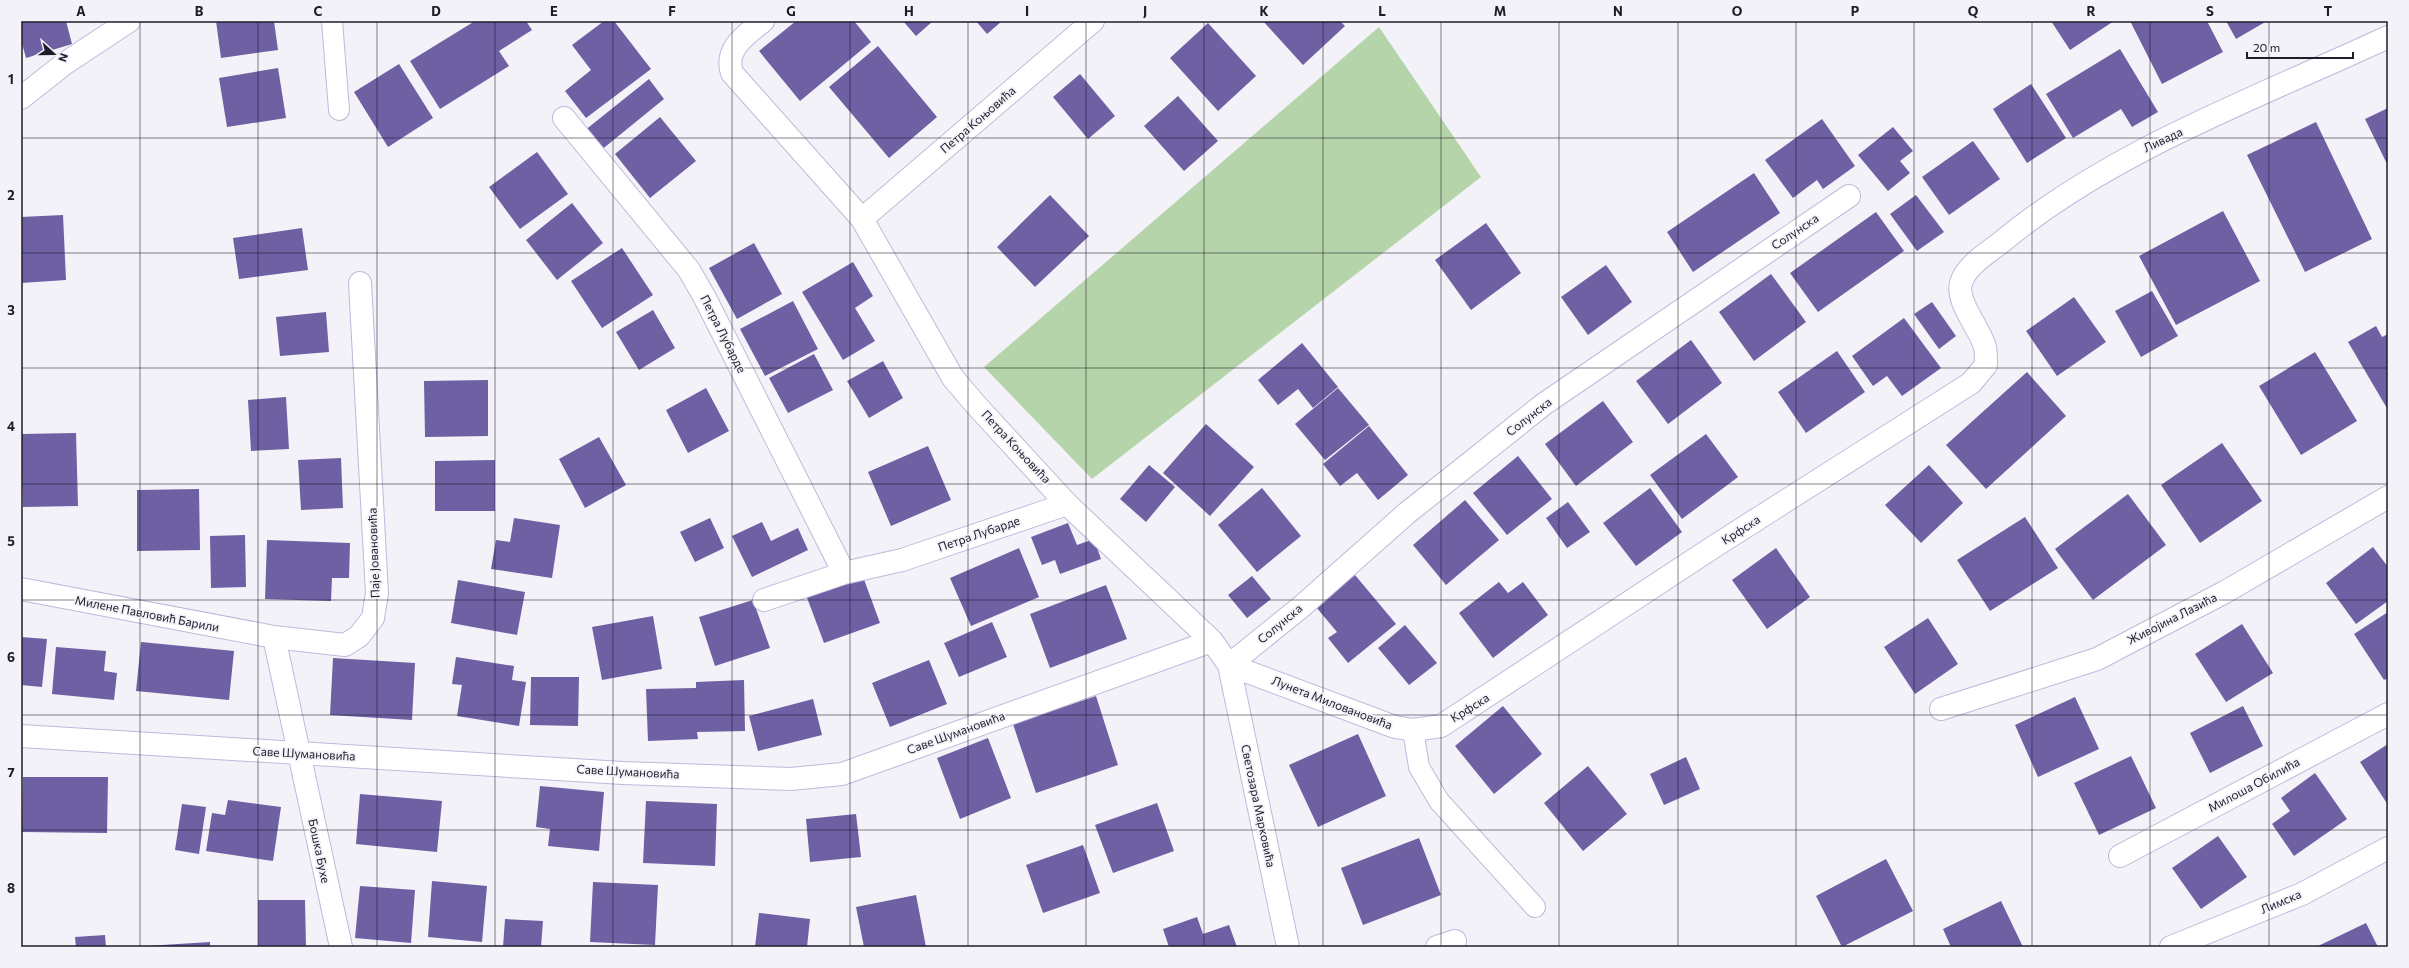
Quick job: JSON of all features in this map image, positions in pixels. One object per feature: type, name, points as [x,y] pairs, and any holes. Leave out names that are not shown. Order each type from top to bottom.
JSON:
[{"type":"street","points":[[21,98],[64,64],[129,21]]},
{"type":"street","name":"Петра Коњовића","points":[[763,21],[738,42],[731,54],[729,64],[732,73],[862,219],[954,378],[1067,504],[1212,641]]},
{"type":"street","name":"Петра Коњовића","points":[[862,219],[1093,21]]},
{"type":"street","name":"Ливада","points":[[1961,281],[1969,268],[2018,228],[2073,190],[2138,152],[2388,37]]},
{"type":"street","name":"Петра Лубарде","points":[[564,118],[689,270],[705,298],[844,573]]},
{"type":"street","name":"Солунска","points":[[1229,665],[1295,611],[1407,513],[1544,404],[1849,196]]},
{"type":"street","name":"Крфска","points":[[1413,730],[1441,726],[1715,546],[1971,382],[1986,365],[1985,347],[1961,296],[1961,281]]},
{"type":"street","name":"Паје Јовановића","points":[[274,637],[345,645],[359,636],[373,618],[378,593],[360,283]]},
{"type":"street","name":"Живојина Лазића","points":[[1941,709],[2097,659],[2225,592],[2388,497]]},
{"type":"street","name":"Петра Лубарде","points":[[764,600],[844,573],[902,560],[1067,504]]},
{"type":"street","name":"Милене Павловић Барили","points":[[21,589],[274,637]]},
{"type":"street","points":[[274,637],[298,754]]},
{"type":"street","points":[[1212,641],[1229,665]]},
{"type":"street","name":"Саве Шумановића","points":[[21,736],[623,773],[790,779],[817,778],[856,769],[1212,641]]},
{"type":"street","name":"Лунета Миловановића","points":[[1229,665],[1395,727],[1413,730]]},
{"type":"street","name":"Светозара Марковића","points":[[1229,665],[1288,947]]},
{"type":"street","name":"Милоша Обилића","points":[[2120,856],[2388,714]]},
{"type":"street","name":"Бошка Бухе","points":[[298,754],[341,947]]},
{"type":"street","name":"Лимска","points":[[2171,947],[2302,894],[2388,848]]},
{"type":"lane","points":[[332,21],[339,110]]},
{"type":"lane","points":[[1413,730],[1419,767],[1438,800],[1535,907]]},
{"type":"green space","points":[[1379,27],[1481,177],[1092,479],[984,367]]},
{"type":"building","points":[[21,21],[66,21],[72,44],[26,58],[21,40]]},
{"type":"building","points":[[216,21],[274,21],[278,50],[221,58]]},
{"type":"building","points":[[475,21],[526,21],[532,30],[499,51],[509,66],[440,109],[410,61]]},
{"type":"building","points":[[604,21],[614,21],[651,69],[586,118],[565,91],[591,70],[572,45]]},
{"type":"building","points":[[796,21],[854,21],[871,42],[800,101],[759,51]]},
{"type":"building","points":[[903,21],[933,21],[916,36]]},
{"type":"building","points":[[976,21],[1002,21],[987,34]]},
{"type":"building","points":[[1263,21],[1340,21],[1345,26],[1303,65]]},
{"type":"building","points":[[2051,21],[2114,21],[2070,50]]},
{"type":"building","points":[[2130,21],[2207,21],[2223,52],[2162,84]]},
{"type":"building","points":[[2226,21],[2267,21],[2236,39]]},
{"type":"building","points":[[1208,23],[1256,76],[1218,111],[1170,58]]},
{"type":"building","points":[[878,46],[937,117],[889,158],[829,87]]},
{"type":"building","points":[[2120,49],[2158,112],[2132,127],[2121,109],[2073,138],[2046,94]]},
{"type":"building","points":[[399,64],[433,118],[388,147],[354,92]]},
{"type":"building","points":[[278,68],[286,118],[227,127],[219,78]]},
{"type":"building","points":[[1080,74],[1115,116],[1088,139],[1053,97]]},
{"type":"building","points":[[649,79],[664,99],[600,151],[584,131]]},
{"type":"building","points":[[2031,84],[2066,138],[2027,163],[1993,109]]},
{"type":"building","points":[[1178,96],[1218,141],[1184,171],[1144,126]]},
{"type":"building","points":[[2388,108],[2388,166],[2365,119]]},
{"type":"building","points":[[660,117],[696,161],[650,198],[615,154]]},
{"type":"building","points":[[1822,119],[1855,166],[1823,189],[1817,180],[1793,198],[1765,160]]},
{"type":"building","points":[[2316,122],[2372,239],[2305,272],[2247,155]]},
{"type":"building","points":[[1893,127],[1913,151],[1900,161],[1910,173],[1888,191],[1858,155]]},
{"type":"building","points":[[1973,141],[2000,179],[1949,215],[1922,177]]},
{"type":"building","points":[[537,152],[568,194],[520,229],[489,187]]},
{"type":"building","points":[[1754,173],[1780,213],[1693,272],[1667,232]]},
{"type":"building","points":[[1050,195],[1089,236],[1035,287],[997,247]]},
{"type":"building","points":[[1916,195],[1944,232],[1917,251],[1890,214]]},
{"type":"building","points":[[572,203],[603,243],[557,280],[526,240]]},
{"type":"building","points":[[2223,211],[2260,281],[2176,325],[2139,256]]},
{"type":"building","points":[[1876,212],[1904,251],[1818,312],[1790,273]]},
{"type":"building","points":[[63,215],[66,280],[21,283],[21,217]]},
{"type":"building","points":[[1486,223],[1521,273],[1471,310],[1435,260]]},
{"type":"building","points":[[302,228],[308,270],[239,279],[233,238]]},
{"type":"building","points":[[754,243],[782,294],[737,319],[709,268]]},
{"type":"building","points":[[622,248],[653,295],[602,328],[571,281]]},
{"type":"building","points":[[853,262],[873,296],[855,308],[875,341],[843,360],[802,292]]},
{"type":"building","points":[[1606,265],[1632,302],[1588,335],[1561,297]]},
{"type":"building","points":[[1771,274],[1806,322],[1754,361],[1719,312]]},
{"type":"building","points":[[2152,291],[2178,336],[2141,357],[2115,311]]},
{"type":"building","points":[[2074,297],[2106,342],[2057,376],[2026,331]]},
{"type":"building","points":[[793,301],[818,349],[765,376],[740,329]]},
{"type":"building","points":[[1932,302],[1956,336],[1939,349],[1914,314]]},
{"type":"building","points":[[653,310],[675,348],[639,370],[616,332]]},
{"type":"building","points":[[326,312],[329,352],[280,356],[276,317]]},
{"type":"building","points":[[1904,318],[1941,368],[1902,396],[1887,376],[1873,386],[1852,356]]},
{"type":"building","points":[[2376,326],[2382,337],[2388,334],[2388,410],[2348,342]]},
{"type":"building","points":[[1691,340],[1722,383],[1668,424],[1636,381]]},
{"type":"building","points":[[1302,343],[1338,387],[1313,408],[1298,389],[1278,405],[1258,380]]},
{"type":"building","points":[[1837,351],[1865,392],[1806,433],[1778,392]]},
{"type":"building","points":[[2315,352],[2357,421],[2301,455],[2259,386]]},
{"type":"building","points":[[814,354],[833,390],[788,413],[769,378]]},
{"type":"building","points":[[883,361],[903,398],[869,418],[847,381]]},
{"type":"building","points":[[2027,372],[2066,416],[1986,489],[1946,445]]},
{"type":"building","points":[[488,380],[488,436],[425,437],[424,381]]},
{"type":"building","points":[[706,388],[729,431],[688,453],[666,410]]},
{"type":"building","points":[[1338,388],[1369,425],[1325,460],[1295,424]]},
{"type":"building","points":[[286,397],[289,449],[251,451],[248,400]]},
{"type":"building","points":[[1603,401],[1633,442],[1576,486],[1545,444]]},
{"type":"building","points":[[1206,424],[1254,467],[1210,516],[1163,473]]},
{"type":"building","points":[[1369,426],[1408,475],[1378,500],[1357,473],[1340,486],[1323,464]]},
{"type":"building","points":[[76,433],[78,506],[23,507],[21,434]]},
{"type":"building","points":[[1706,434],[1738,477],[1682,519],[1650,475]]},
{"type":"building","points":[[599,437],[626,485],[585,508],[559,459]]},
{"type":"building","points":[[2222,443],[2262,501],[2200,543],[2161,485]]},
{"type":"building","points":[[928,446],[951,500],[891,526],[868,472]]},
{"type":"building","points":[[1518,456],[1552,499],[1507,535],[1473,493]]},
{"type":"building","points":[[341,458],[343,508],[301,510],[298,460]]},
{"type":"building","points":[[495,460],[495,511],[435,511],[435,461]]},
{"type":"building","points":[[1149,465],[1175,487],[1146,522],[1120,499]]},
{"type":"building","points":[[1929,465],[1963,503],[1921,543],[1885,505]]},
{"type":"building","points":[[1262,488],[1301,536],[1257,572],[1218,525]]},
{"type":"building","points":[[1650,488],[1682,532],[1636,566],[1603,523]]},
{"type":"building","points":[[199,489],[200,550],[137,551],[137,490]]},
{"type":"building","points":[[2128,494],[2166,545],[2093,600],[2055,549]]},
{"type":"building","points":[[1465,500],[1499,540],[1446,585],[1413,545]]},
{"type":"building","points":[[1568,502],[1590,532],[1567,548],[1546,518]]},
{"type":"building","points":[[2025,517],[2058,568],[1990,611],[1957,560]]},
{"type":"building","points":[[514,518],[560,525],[552,578],[491,569],[496,540],[510,542]]},
{"type":"building","points":[[710,518],[724,548],[695,562],[680,532]]},
{"type":"building","points":[[762,522],[771,541],[798,528],[808,550],[752,577],[732,536]]},
{"type":"building","points":[[1068,523],[1077,545],[1094,539],[1101,559],[1060,574],[1055,560],[1042,565],[1031,537]]},
{"type":"building","points":[[245,535],[246,587],[211,588],[210,536]]},
{"type":"building","points":[[267,540],[350,543],[349,578],[332,578],[331,601],[265,599]]},
{"type":"building","points":[[2373,547],[2388,567],[2388,601],[2356,624],[2326,583]]},
{"type":"building","points":[[1019,548],[1039,597],[971,626],[950,578]]},
{"type":"building","points":[[1776,548],[1810,597],[1767,629],[1732,580]]},
{"type":"building","points":[[862,574],[880,623],[824,643],[806,595]]},
{"type":"building","points":[[1355,575],[1396,624],[1348,663],[1328,638],[1337,632],[1316,607]]},
{"type":"building","points":[[1252,576],[1271,599],[1247,618],[1228,595]]},
{"type":"building","points":[[458,580],[525,592],[517,635],[451,623]]},
{"type":"building","points":[[1499,582],[1508,593],[1523,582],[1548,615],[1493,658],[1459,613]]},
{"type":"building","points":[[1106,585],[1127,639],[1050,668],[1030,614]]},
{"type":"building","points":[[753,600],[770,648],[715,666],[699,617]]},
{"type":"building","points":[[2388,612],[2388,678],[2384,680],[2354,634]]},
{"type":"building","points":[[653,616],[662,669],[602,680],[592,627]]},
{"type":"building","points":[[1928,618],[1958,664],[1915,694],[1884,647]]},
{"type":"building","points":[[992,622],[1007,657],[959,677],[944,643]]},
{"type":"building","points":[[2242,624],[2273,673],[2226,702],[2195,654]]},
{"type":"building","points":[[1405,625],[1437,663],[1409,685],[1378,648]]},
{"type":"building","points":[[21,637],[47,639],[42,687],[21,685]]},
{"type":"building","points":[[141,642],[234,651],[229,700],[136,691]]},
{"type":"building","points":[[56,647],[106,651],[104,671],[117,673],[114,700],[52,694]]},
{"type":"building","points":[[456,657],[514,666],[512,680],[526,682],[519,726],[457,716],[462,685],[452,684]]},
{"type":"building","points":[[333,658],[415,663],[412,720],[330,715]]},
{"type":"building","points":[[929,660],[947,704],[890,727],[872,683]]},
{"type":"building","points":[[531,677],[579,677],[578,726],[530,725]]},
{"type":"building","points":[[744,680],[745,731],[697,732],[698,739],[648,741],[646,689],[696,688],[696,682]]},
{"type":"building","points":[[1096,696],[1118,765],[1036,793],[1013,724]]},
{"type":"building","points":[[2075,697],[2099,749],[2038,777],[2015,725]]},
{"type":"building","points":[[813,699],[822,735],[758,751],[749,716]]},
{"type":"building","points":[[1503,706],[1542,754],[1494,794],[1455,746]]},
{"type":"building","points":[[2243,706],[2263,746],[2210,773],[2190,733]]},
{"type":"building","points":[[1358,734],[1386,796],[1318,827],[1289,765]]},
{"type":"building","points":[[988,738],[1011,798],[960,819],[937,758]]},
{"type":"building","points":[[2388,744],[2388,805],[2360,762]]},
{"type":"building","points":[[2131,756],[2156,808],[2099,835],[2074,783]]},
{"type":"building","points":[[1686,757],[1700,789],[1664,805],[1650,774]]},
{"type":"building","points":[[1588,766],[1627,814],[1583,851],[1544,803]]},
{"type":"building","points":[[2315,773],[2347,819],[2294,856],[2272,824],[2290,811],[2281,798]]},
{"type":"building","points":[[23,777],[108,777],[107,833],[22,832]]},
{"type":"building","points":[[540,786],[604,792],[599,851],[548,846],[550,829],[536,827]]},
{"type":"building","points":[[360,794],[442,801],[437,852],[356,844]]},
{"type":"building","points":[[228,800],[281,807],[273,861],[206,851],[212,813],[225,815]]},
{"type":"building","points":[[646,801],[717,804],[715,866],[643,863]]},
{"type":"building","points":[[1157,803],[1174,851],[1113,873],[1095,825]]},
{"type":"building","points":[[182,804],[206,807],[199,854],[175,850]]},
{"type":"building","points":[[856,814],[861,857],[810,862],[806,819]]},
{"type":"building","points":[[2218,836],[2247,877],[2201,909],[2172,868]]},
{"type":"building","points":[[1419,838],[1441,895],[1363,925],[1341,868]]},
{"type":"building","points":[[1083,845],[1100,893],[1043,913],[1026,865]]},
{"type":"building","points":[[1886,859],[1913,911],[1842,947],[1816,896]]},
{"type":"building","points":[[432,881],[487,886],[482,942],[428,937]]},
{"type":"building","points":[[593,882],[658,885],[655,945],[590,942]]},
{"type":"building","points":[[360,886],[415,890],[411,943],[355,938]]},
{"type":"building","points":[[916,895],[926,947],[864,947],[856,907]]},
{"type":"building","points":[[258,900],[305,900],[306,947],[258,947]]},
{"type":"building","points":[[2001,901],[2023,947],[1951,947],[1943,929]]},
{"type":"building","points":[[759,913],[810,919],[807,947],[755,947]]},
{"type":"building","points":[[1197,917],[1203,934],[1229,925],[1237,947],[1169,947],[1163,929]]},
{"type":"building","points":[[505,919],[543,921],[541,947],[503,947]]},
{"type":"building","points":[[2366,923],[2378,947],[2316,947]]},
{"type":"building","points":[[105,935],[106,947],[76,947],[75,937]]},
{"type":"building","points":[[210,942],[210,947],[146,947],[146,946]]}]
